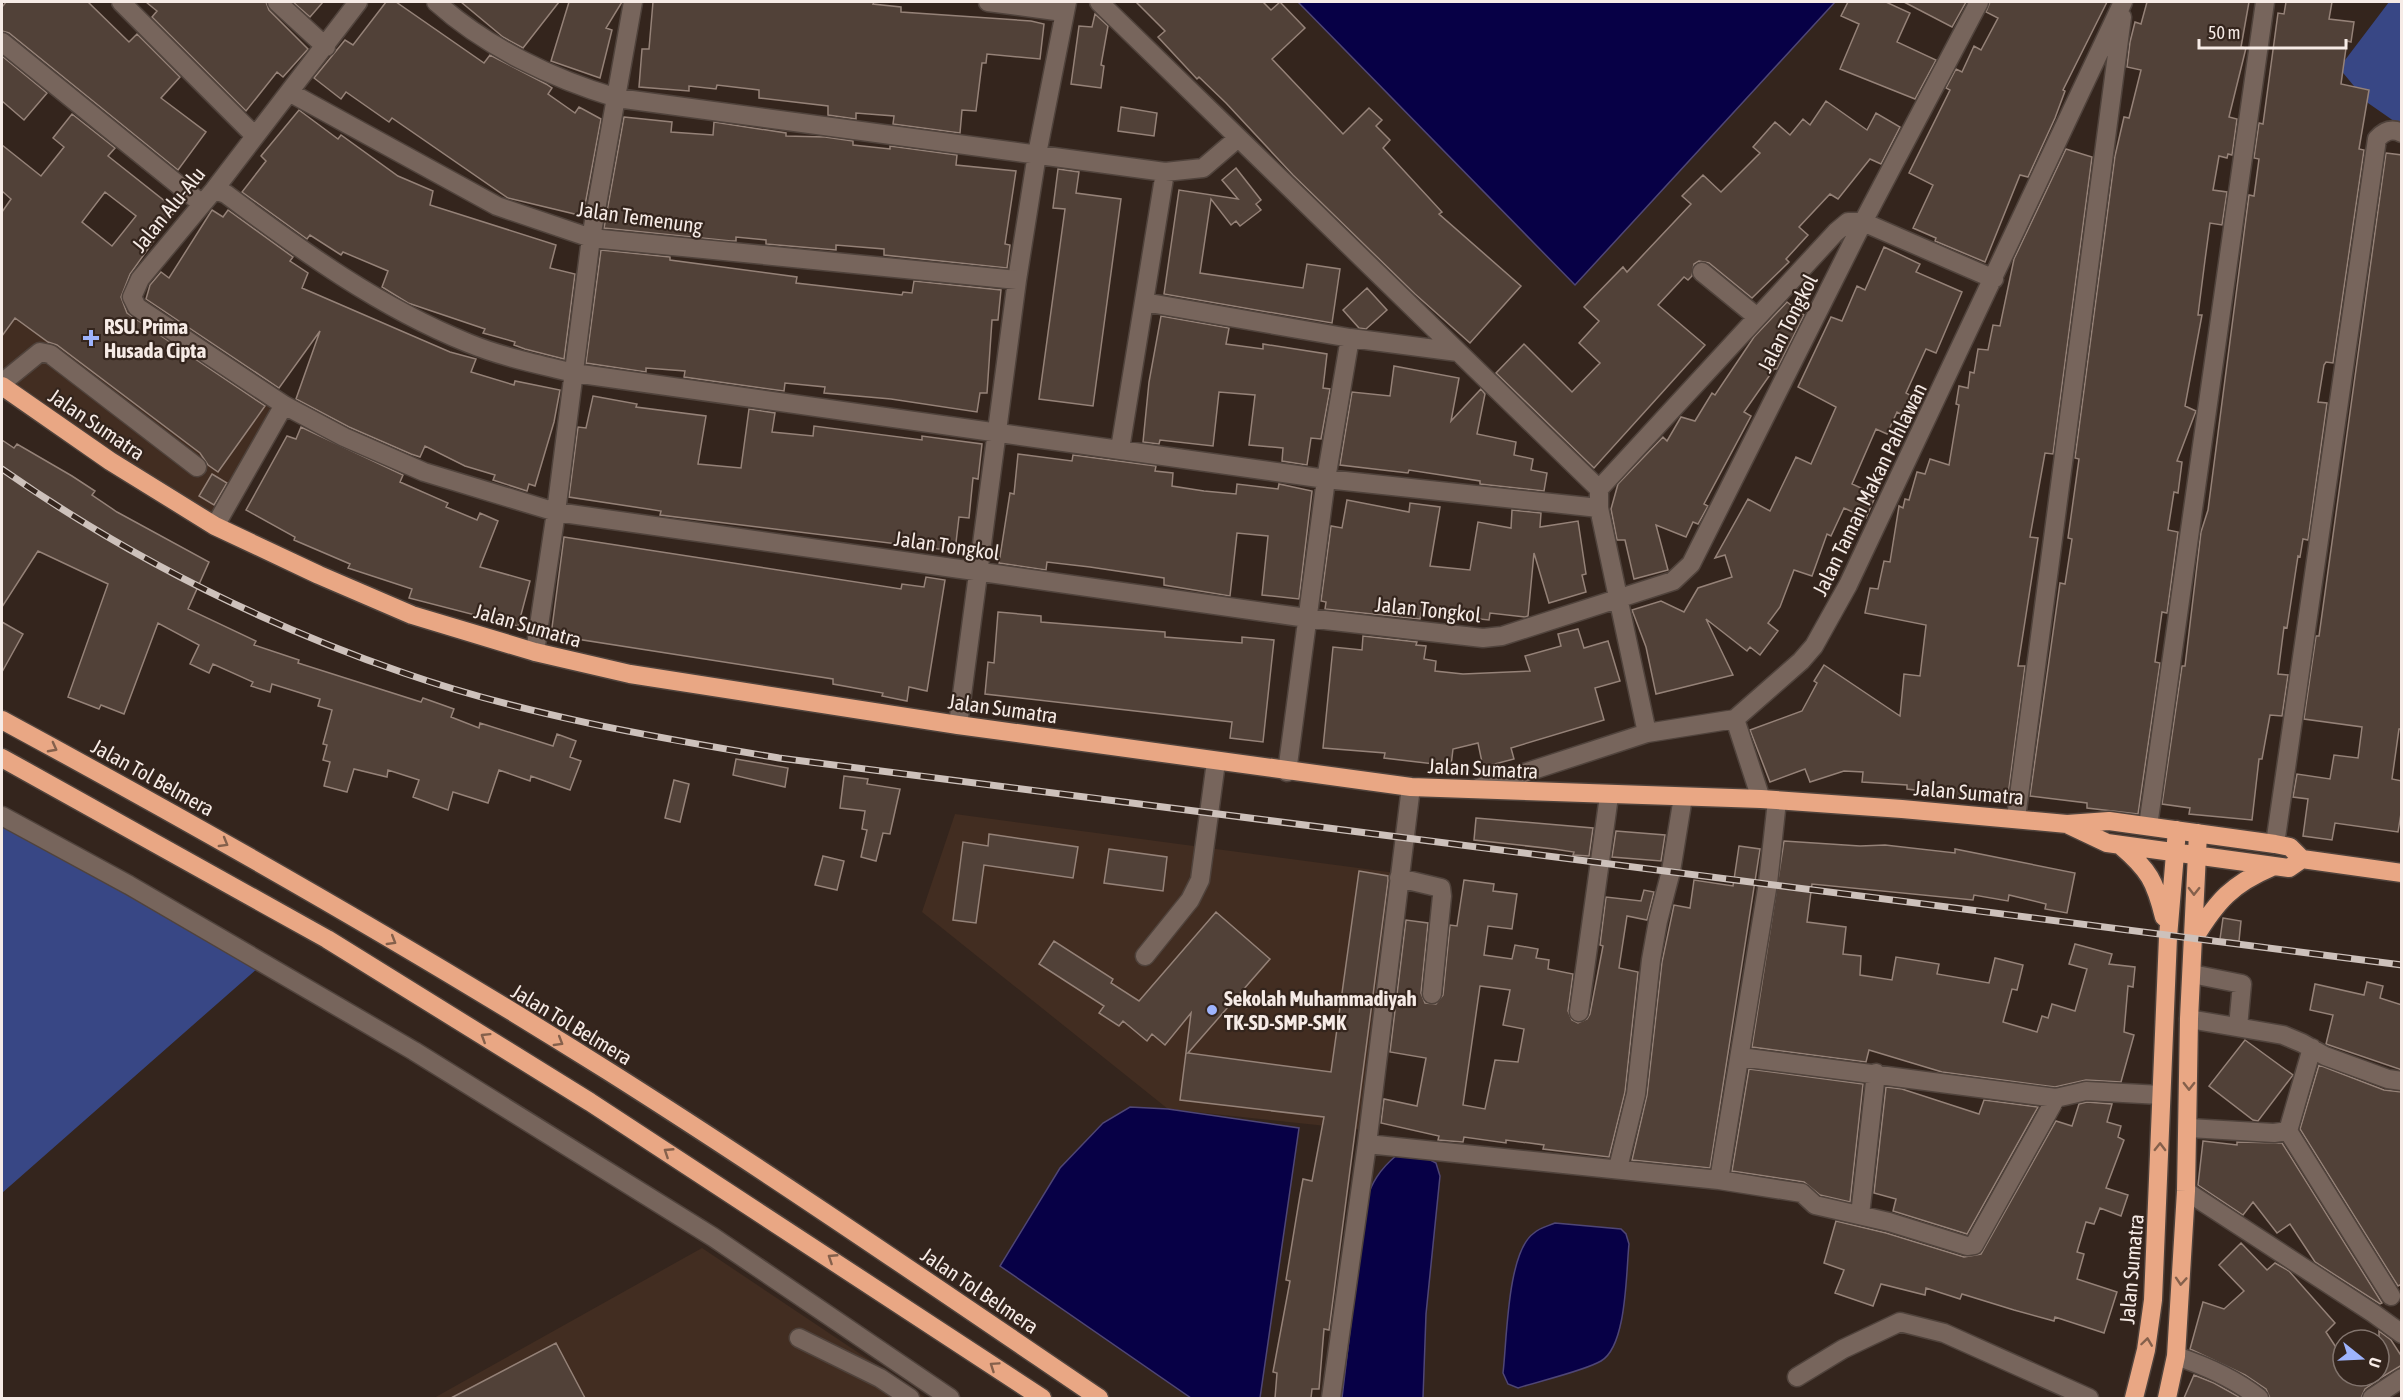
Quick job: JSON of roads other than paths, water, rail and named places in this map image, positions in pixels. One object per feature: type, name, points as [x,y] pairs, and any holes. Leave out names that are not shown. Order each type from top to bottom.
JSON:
[{"type":"highway","name":"Jalan Sumatra","points":[[2,385],[110,461],[215,526],[318,575],[412,615],[535,652],[630,675],[1216,762],[1412,787],[1470,791],[1769,800],[2016,818],[2067,824],[2109,821],[2275,844],[2290,847],[2302,859],[2402,873]]},
{"type":"highway","name":"Jalan Tol Belmera","points":[[2,720],[165,808],[607,1071],[860,1236],[1099,1398]]},
{"type":"highway","points":[[2,758],[327,939],[590,1102],[1042,1398]]},
{"type":"highway","name":"Jalan Sumatra","points":[[2067,824],[2106,843],[2289,868],[2302,859]]},
{"type":"highway","name":"Jalan Sumatra","points":[[2134,1398],[2146,1350],[2153,1300],[2168,937],[2176,830]]},
{"type":"highway","points":[[2167,1398],[2176,1356],[2186,1191],[2189,1128],[2189,1019],[2195,856],[2198,833]]},
{"type":"highway","points":[[2119,844],[2139,861],[2156,885],[2168,937]]},
{"type":"highway","points":[[2193,940],[2211,910],[2243,879],[2273,866]]},
{"type":"street","points":[[121,2],[255,136]]},
{"type":"street","points":[[277,2],[326,47]]},
{"type":"street","name":"Jalan Alu-Alu","points":[[284,405],[133,302],[133,291],[140,279],[326,47],[358,2]]},
{"type":"street","points":[[436,2],[451,15],[543,70],[575,86],[617,98],[1164,172],[1203,168],[1238,138]]},
{"type":"street","points":[[535,652],[556,512],[591,237],[633,2]]},
{"type":"street","points":[[958,725],[1017,280],[1037,154],[1065,7],[987,2]]},
{"type":"street","points":[[1099,2],[1599,489]]},
{"type":"street","name":"Jalan Tongkol","points":[[284,405],[344,437],[424,472],[556,512],[1307,618],[1483,638],[1502,636],[1673,581],[1691,564],[1863,222],[1979,2]]},
{"type":"street","points":[[2016,818],[2123,2]]},
{"type":"street","name":"Jalan Taman Makan Pahlawan","points":[[1736,719],[1801,662],[1830,620],[1994,279],[2123,2]]},
{"type":"street","points":[[2148,826],[2265,2]]},
{"type":"street","points":[[2,42],[208,197],[225,194],[327,268],[431,326],[512,358],[574,373],[1326,479],[1599,508]]},
{"type":"street","name":"Jalan Temenung","points":[[289,92],[497,206],[591,237],[1017,280]]},
{"type":"street","points":[[2275,844],[2378,139],[2384,132],[2393,130],[2402,133]]},
{"type":"street","points":[[1120,449],[1164,172]]},
{"type":"street","points":[[1647,733],[1599,508],[1599,489],[1836,232],[1848,222],[1863,222],[1994,279]]},
{"type":"street","points":[[1702,272],[1757,317]]},
{"type":"street","points":[[1144,302],[1350,338],[1458,352]]},
{"type":"street","points":[[1287,772],[1326,479],[1350,338]]},
{"type":"street","points":[[2,385],[40,352],[50,354],[197,467]]},
{"type":"street","points":[[215,526],[284,405]]},
{"type":"street","points":[[1470,791],[1647,733],[1736,719],[1769,800],[1768,883],[1719,1180]]},
{"type":"street","points":[[1145,956],[1190,900],[1200,880],[1216,762]]},
{"type":"street","points":[[1331,1398],[1367,1144],[1412,787]]},
{"type":"street","points":[[1579,1012],[1609,796]]},
{"type":"street","points":[[1618,1168],[1636,1094],[1651,960],[1671,871],[1683,797]]},
{"type":"street","points":[[2,816],[129,885],[424,1057],[713,1237],[950,1398]]},
{"type":"street","points":[[1399,878],[1441,888],[1443,896],[1432,994]]},
{"type":"street","points":[[2192,974],[2242,984],[2238,1028]]},
{"type":"street","points":[[2189,1019],[2283,1035],[2325,1056],[2388,1079],[2402,1081]]},
{"type":"street","points":[[2312,1048],[2288,1131],[2396,1292],[2373,1313]]},
{"type":"street","points":[[1740,1057],[2056,1098],[2086,1091],[2161,1095]]},
{"type":"street","points":[[1860,1215],[1876,1073]]},
{"type":"street","points":[[1367,1144],[1618,1168],[1802,1193],[1815,1205],[1860,1215],[1967,1246],[1974,1245],[2056,1098]]},
{"type":"street","points":[[2189,1128],[2274,1134],[2288,1131]]},
{"type":"street","points":[[2186,1191],[2402,1334]]},
{"type":"street","points":[[1797,1377],[1843,1349],[1900,1322],[1944,1333],[2089,1398]]},
{"type":"street","points":[[799,1338],[880,1378],[910,1398]]},
{"type":"street","points":[[2176,1356],[2207,1366],[2244,1386],[2259,1398]]},
{"type":"street","points":[[2372,1398],[2402,1378]]},
{"type":"railway","points":[[2,469],[97,530],[146,558],[196,585],[299,633],[351,654],[450,688],[590,723],[779,758],[2402,965]]},
{"type":"place","name":"RSU. Prima Husada Cipta","points":[[91,338]]},
{"type":"place","name":"Sekolah Muhammadiyah TK-SD-SMP-SMK","points":[[1212,1010]]}]
